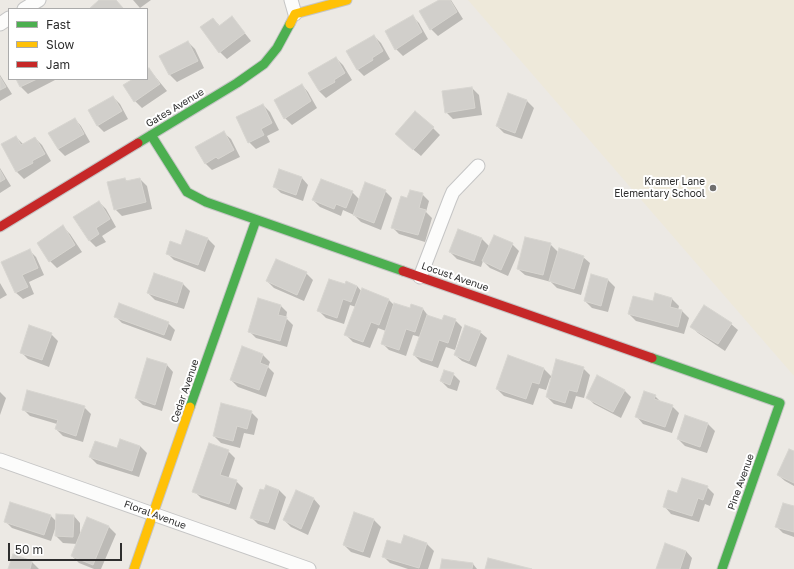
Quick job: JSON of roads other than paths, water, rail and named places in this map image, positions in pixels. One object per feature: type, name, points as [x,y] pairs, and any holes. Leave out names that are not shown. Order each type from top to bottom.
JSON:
[{"type":"street","points":[[26,8],[40,0]]},
{"type":"street","points":[[291,0],[295,14],[347,0]]},
{"type":"street","name":"Gates Avenue","points":[[0,226],[151,136],[264,64],[277,48],[295,14]]},
{"type":"street","name":"Locust Avenue","points":[[151,136],[187,192],[206,202],[780,403]]},
{"type":"street","points":[[420,277],[453,192],[478,166]]},
{"type":"street","name":"Cedar Avenue","points":[[134,569],[256,220]]},
{"type":"street","name":"Pine Avenue","points":[[722,569],[780,403]]},
{"type":"street","name":"Floral Avenue","points":[[0,460],[309,569]]},
{"type":"place","name":"Kramer Lane Elementary School","points":[[713,188]]}]
